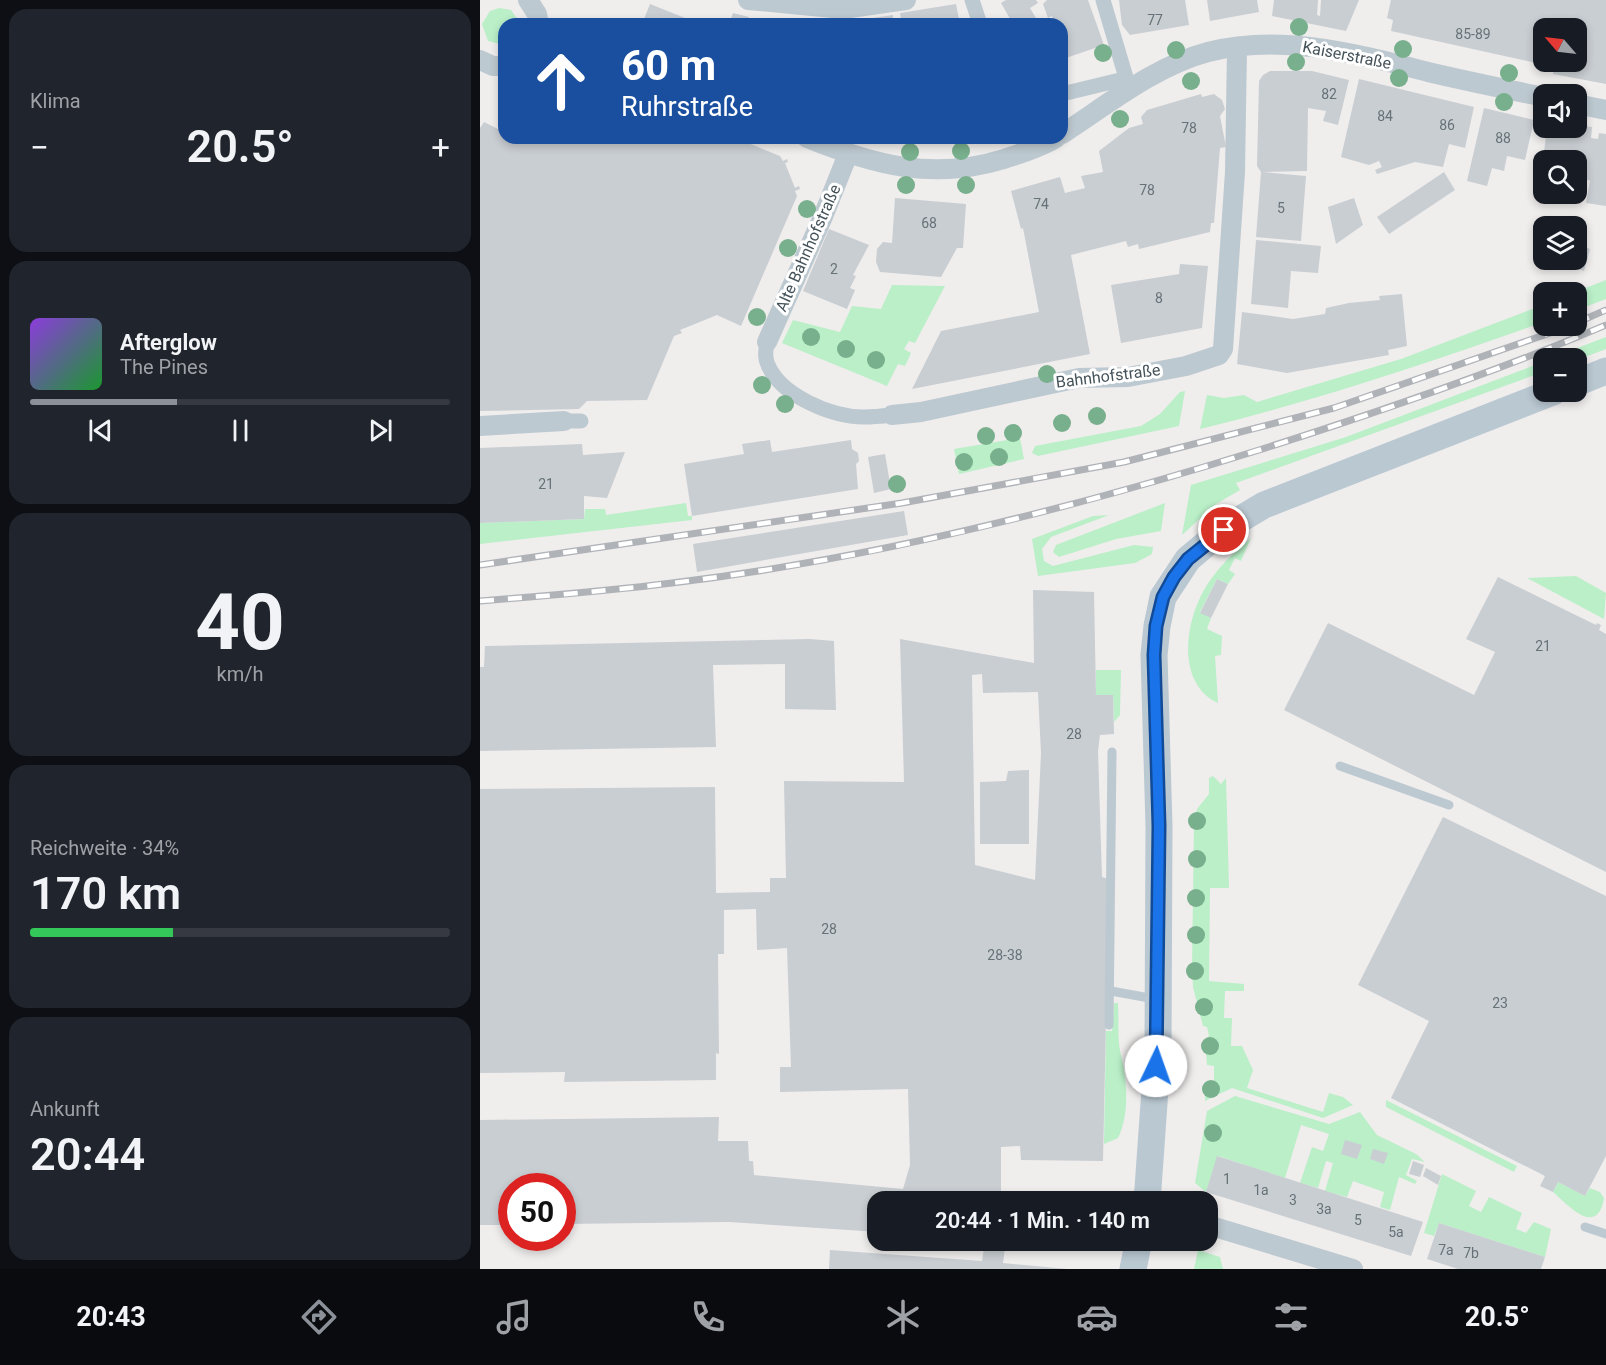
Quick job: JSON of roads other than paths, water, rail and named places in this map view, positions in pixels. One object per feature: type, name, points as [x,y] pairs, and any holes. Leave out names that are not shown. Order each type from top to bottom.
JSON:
[{"type":"main road","points":[[1587,379],[1606,371]]},
{"type":"main road","points":[[1148,1191],[1158,1047],[1159,826],[1154,655],[1156,626],[1163,597],[1188,559],[1224,530],[1264,505],[1533,400]]},
{"type":"street","points":[[530,0],[537,18]]},
{"type":"street","points":[[748,0],[843,9],[906,0]]},
{"type":"street","points":[[972,0],[978,18]]},
{"type":"street","points":[[1068,93],[1127,85],[1103,0]]},
{"type":"street","name":"Kaiserstraße","points":[[1068,129],[1127,85],[1195,57],[1238,49],[1298,45],[1365,56],[1533,94]]},
{"type":"street","name":"Bahnhofstraße","points":[[766,342],[765,358],[768,367],[784,387],[801,398],[840,414],[862,417],[892,415],[1079,378],[1140,375],[1186,366],[1219,356],[1223,349],[1235,172],[1238,49]]},
{"type":"street","points":[[481,65],[498,66]]},
{"type":"street","points":[[1587,106],[1606,110]]},
{"type":"street","points":[[822,144],[848,154],[901,167],[967,169],[1032,150],[1044,144]]},
{"type":"street","name":"Alte Bahnhofstraße","points":[[766,342],[822,219],[848,154]]},
{"type":"street","points":[[480,426],[573,421]]},
{"type":"street","points":[[1218,1228],[1353,1269]]},
{"type":"lane","points":[[1109,1025],[1112,752]]},
{"type":"lane","points":[[1340,766],[1449,805]]},
{"type":"lane","points":[[1111,991],[1157,1000]]},
{"type":"lane","points":[[1585,1227],[1606,1234]]},
{"type":"railway","points":[[1587,318],[1606,310]]},
{"type":"railway","points":[[480,601],[672,583],[747,573],[895,546],[1042,512],[1187,472],[1347,422],[1477,376],[1606,325]]},
{"type":"railway","points":[[480,565],[902,503],[1124,462],[1334,408],[1541,336]]}]
